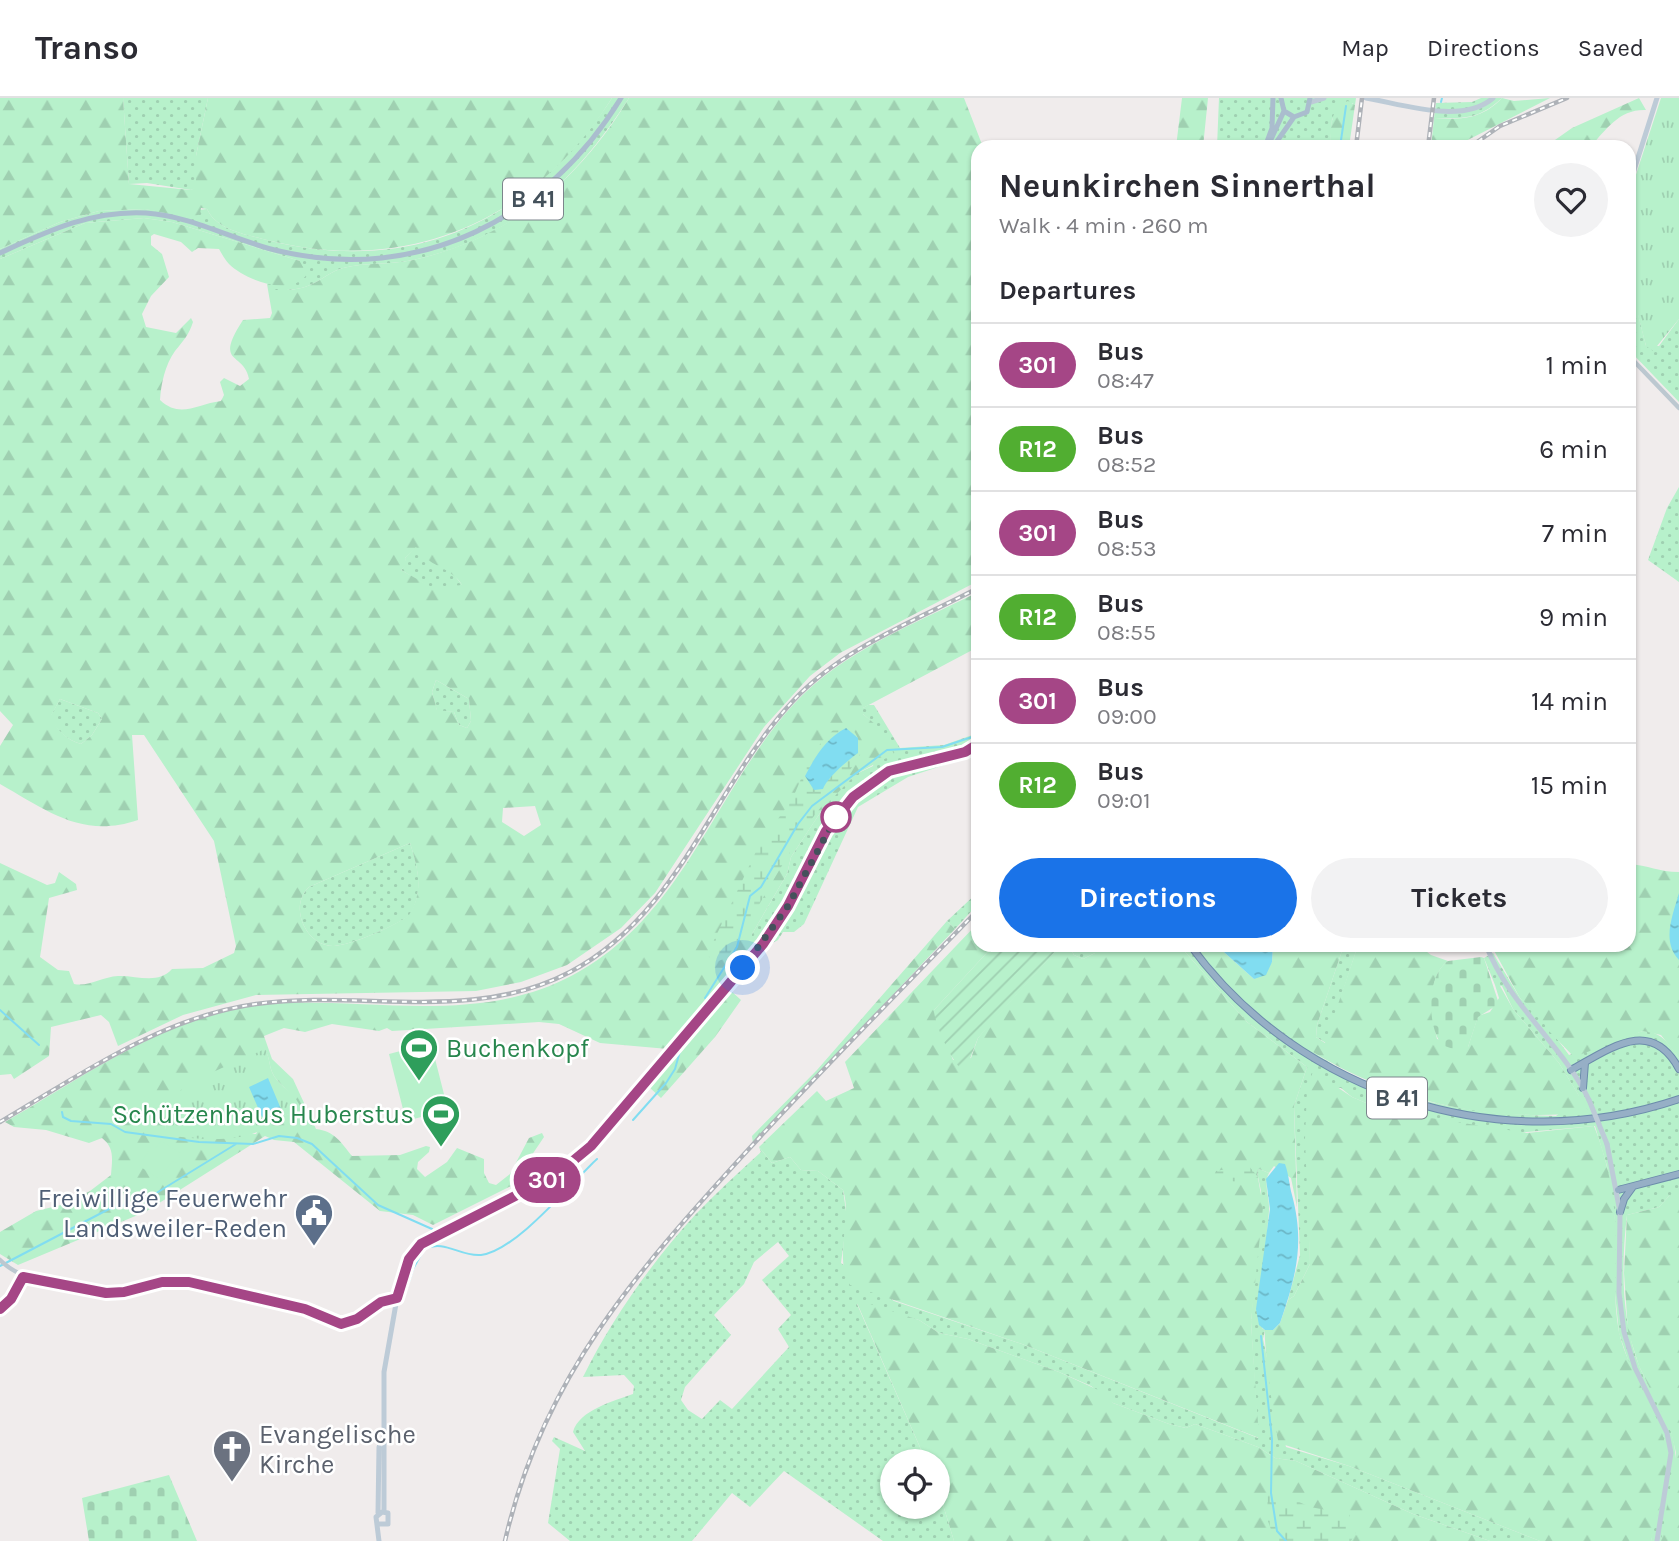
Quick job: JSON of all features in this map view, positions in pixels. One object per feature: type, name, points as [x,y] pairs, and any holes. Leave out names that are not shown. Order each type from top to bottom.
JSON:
[{"type":"highway","name":"B 41","points":[[1196,952],[1223,985],[1255,1016],[1292,1045],[1346,1076],[1427,1108],[1502,1121],[1582,1119],[1676,1101]]},
{"type":"highway","points":[[1570,1068],[1624,1043],[1644,1040],[1665,1048],[1679,1069]]},
{"type":"highway","points":[[1583,1088],[1587,1061]]},
{"type":"highway","points":[[1618,1190],[1679,1174]]},
{"type":"highway","points":[[1620,1212],[1624,1199],[1632,1188]]},
{"type":"main road","name":"B 41","points":[[0,253],[61,226],[100,215],[161,214],[279,251],[317,258],[384,258],[436,247],[496,223],[538,196],[585,150],[621,98]]},
{"type":"main road","points":[[1269,140],[1273,98]]},
{"type":"main road","points":[[1271,140],[1284,111],[1281,98]]},
{"type":"main road","points":[[1274,140],[1294,117],[1307,112],[1311,100],[1324,98]]},
{"type":"main road","points":[[1366,98],[1456,111],[1477,108],[1493,98]]},
{"type":"main road","points":[[1636,164],[1657,98]]},
{"type":"main road","points":[[1284,111],[1294,117]]},
{"type":"main road","points":[[381,1541],[383,1384],[397,1298],[409,1259],[421,1244],[566,1169],[591,1146],[763,944],[788,906],[826,831],[853,797],[889,771],[971,748]]},
{"type":"main road","points":[[1490,952],[1515,998],[1583,1088],[1607,1144],[1618,1190],[1620,1212],[1619,1293],[1624,1332],[1635,1368],[1667,1433],[1671,1453],[1657,1541]]},
{"type":"main road","points":[[381,1512],[390,1519],[381,1525]]},
{"type":"street","points":[[1636,363],[1679,408]]},
{"type":"street","points":[[0,1260],[6,1267],[32,1280],[106,1293],[124,1292],[162,1282],[189,1282],[305,1309],[341,1324],[357,1319],[381,1302],[397,1298]]},
{"type":"green space","points":[[0,98],[123,98],[129,184],[191,190],[196,187],[196,156],[208,98],[612,98],[581,140],[546,176],[508,205],[466,228],[420,243],[373,250],[323,250],[244,234],[226,227],[207,209],[201,208],[200,214],[191,218],[145,209],[99,211],[60,222],[0,249]]},
{"type":"green space","points":[[123,98],[208,98],[196,156],[196,188],[191,190],[147,183],[129,184]]},
{"type":"green space","points":[[612,98],[629,98],[587,156],[538,202],[481,237],[413,260],[351,266],[334,271],[305,287],[268,290],[267,284],[293,284],[300,261],[172,222],[144,218],[85,223],[0,259],[0,249],[60,222],[99,211],[145,209],[174,213],[207,209],[218,222],[234,231],[271,241],[324,250],[374,251],[421,243],[466,228],[507,206],[545,177],[580,141]]},
{"type":"green space","points":[[629,98],[964,98],[980,140],[971,140],[971,585],[840,653],[810,676],[764,727],[655,893],[621,928],[567,965],[521,982],[476,991],[256,995],[183,1015],[118,1046],[109,1022],[101,1015],[51,1027],[49,1056],[14,1079],[11,1074],[0,1075],[0,863],[47,885],[55,883],[59,872],[76,884],[77,890],[49,898],[40,957],[58,970],[69,971],[74,984],[118,976],[154,978],[172,969],[203,968],[234,953],[236,946],[214,841],[144,735],[132,735],[138,820],[118,825],[82,824],[50,812],[0,784],[0,746],[13,725],[0,711],[0,259],[85,223],[144,218],[172,222],[300,261],[307,274],[300,281],[291,285],[268,284],[236,270],[219,249],[198,248],[192,252],[181,242],[154,234],[151,236],[151,245],[162,254],[169,277],[151,296],[142,314],[146,327],[176,333],[191,318],[193,322],[169,362],[160,400],[175,409],[189,409],[221,401],[224,395],[220,382],[224,378],[240,386],[249,379],[242,364],[230,352],[231,345],[243,320],[270,318],[272,313],[268,290],[300,288],[343,268],[413,260],[480,238],[538,202],[588,155]],"holes":[[[416,547],[426,558],[452,574],[462,585],[433,588],[401,570],[407,564],[405,558]],[[436,680],[469,699],[471,721],[467,728],[459,725],[454,712],[437,710],[432,692]],[[60,699],[98,713],[102,719],[92,735],[81,744],[63,734],[51,716]],[[535,806],[541,825],[524,836],[502,822],[503,808]],[[410,843],[418,880],[414,906],[403,919],[362,939],[334,946],[315,940],[308,933],[300,914],[300,904],[309,887]]]},
{"type":"green space","points":[[1182,98],[1208,98],[1204,140],[1177,140]]},
{"type":"green space","points":[[1219,98],[1356,98],[1355,105],[1352,103],[1332,119],[1330,140],[1217,140]]},
{"type":"green space","points":[[1481,98],[1502,98],[1478,114],[1434,118],[1436,103],[1472,102]]},
{"type":"green space","points":[[1502,98],[1514,101],[1550,98],[1468,140],[1432,140],[1434,118],[1471,117]]},
{"type":"green space","points":[[1639,98],[1646,110],[1621,117],[1596,140],[1555,140],[1572,128]]},
{"type":"green space","points":[[1661,98],[1679,98],[1679,319],[1653,351],[1646,346],[1636,314],[1636,175]]},
{"type":"green space","points":[[1348,101],[1355,105],[1350,140],[1330,140],[1334,114]]},
{"type":"green space","points":[[1636,314],[1646,346],[1659,346],[1679,319],[1679,402],[1636,357]]},
{"type":"green space","points":[[1679,487],[1679,582],[1648,560],[1667,508]]},
{"type":"green space","points":[[416,546],[455,576],[463,586],[433,589],[401,570],[406,564],[405,558]]},
{"type":"green space","points":[[971,595],[971,651],[863,708],[863,714],[882,730],[894,754],[856,774],[824,807],[791,857],[787,874],[752,934],[752,948],[668,1049],[600,1043],[559,1024],[539,1022],[392,1031],[387,1028],[379,1031],[332,1024],[305,1032],[284,1028],[264,1036],[272,1059],[293,1079],[316,1129],[332,1135],[352,1156],[400,1155],[430,1147],[429,1152],[418,1162],[417,1169],[425,1177],[447,1162],[457,1148],[484,1159],[484,1173],[489,1183],[496,1185],[510,1174],[529,1138],[542,1133],[544,1137],[511,1186],[433,1225],[413,1215],[380,1211],[294,1142],[265,1136],[145,1212],[18,1265],[0,1254],[0,1232],[36,1211],[65,1204],[90,1191],[111,1175],[112,1164],[111,1150],[102,1138],[89,1143],[46,1130],[14,1127],[5,1122],[128,1050],[195,1019],[228,1009],[260,1004],[300,1003],[459,1005],[536,991],[573,975],[611,950],[643,920],[670,887],[765,739],[793,705],[834,669],[880,640]],"holes":[[[265,1050],[274,1076],[301,1110],[262,1123],[256,1134],[165,1135],[165,1125],[193,1084]]]},
{"type":"green space","points":[[436,680],[469,699],[471,721],[467,728],[459,725],[454,712],[437,711],[432,692]]},
{"type":"green space","points":[[60,699],[98,713],[102,719],[92,735],[81,744],[62,734],[50,717]]},
{"type":"green space","points":[[874,705],[900,748],[944,745],[971,735],[971,756],[908,777],[858,807],[804,924],[794,932],[783,932],[778,940],[769,945],[679,1050],[673,1045],[751,948],[752,934],[787,874],[791,857],[814,822],[834,793],[856,774],[873,766],[882,731],[863,714],[863,708]]},
{"type":"green space","points":[[845,725],[855,733],[861,753],[806,827],[727,958],[715,962],[707,955],[760,843],[792,800],[812,753],[834,729]]},
{"type":"green space","points":[[410,843],[417,870],[418,888],[410,915],[373,934],[342,945],[324,945],[308,933],[300,914],[300,904],[309,887]]},
{"type":"green space","points":[[1636,865],[1679,872],[1679,1058],[1661,1035],[1643,1031],[1574,1057],[1548,1030],[1538,1014],[1520,998],[1495,952],[1636,952]]},
{"type":"green space","points":[[971,899],[971,912],[955,929],[947,921]]},
{"type":"green space","points":[[947,921],[955,929],[753,1143],[752,1136],[817,1070]]},
{"type":"green space","points":[[971,930],[971,952],[988,952],[934,1010],[953,1060],[971,1058],[978,1038],[1055,952],[1072,952],[1083,959],[1095,953],[1185,952],[1247,1022],[1307,1067],[1294,1106],[1297,1207],[1291,1178],[1274,1166],[1269,1173],[1259,1169],[1257,1172],[1263,1207],[1251,1322],[1259,1438],[1022,1344],[850,1285],[843,1262],[846,1214],[843,1190],[818,1171],[801,1170],[790,1157],[772,1163],[759,1147],[817,1091],[826,1101],[854,1088],[845,1062]]},
{"type":"green space","points":[[988,952],[1055,952],[978,1038],[965,1072],[955,1062],[945,1044],[934,1010]]},
{"type":"green space","points":[[1072,952],[1128,952],[1095,953],[1083,959]]},
{"type":"green space","points":[[1185,952],[1203,952],[1247,999],[1302,1044],[1350,1074],[1406,1096],[1466,1109],[1556,1116],[1579,1096],[1559,1063],[1513,1009],[1502,986],[1495,985],[1484,958],[1493,953],[1520,998],[1538,1013],[1569,1055],[1643,1031],[1664,1039],[1679,1058],[1679,1195],[1670,1195],[1659,1207],[1627,1215],[1624,1253],[1624,1293],[1629,1331],[1640,1368],[1670,1429],[1675,1451],[1673,1485],[1661,1541],[1651,1541],[1666,1454],[1662,1435],[1631,1369],[1619,1333],[1615,1293],[1615,1221],[1607,1166],[1595,1126],[1517,1133],[1385,1111],[1352,1097],[1341,1088],[1307,1090],[1310,1264],[1294,1296],[1288,1300],[1300,1255],[1294,1106],[1307,1067],[1247,1022]]},
{"type":"green space","points":[[1203,952],[1224,952],[1254,979],[1272,962],[1273,952],[1342,952],[1317,1025],[1316,1037],[1325,1043],[1356,952],[1427,952],[1448,961],[1436,977],[1432,997],[1437,1039],[1468,1047],[1478,1016],[1490,1012],[1499,998],[1495,985],[1499,984],[1513,1009],[1559,1063],[1589,1112],[1533,1115],[1478,1111],[1423,1100],[1370,1081],[1321,1057],[1275,1026],[1233,988]]},
{"type":"green space","points":[[1342,952],[1356,952],[1326,1043],[1316,1037],[1317,1025]]},
{"type":"green space","points":[[1484,958],[1499,1004],[1478,1017],[1468,1047],[1456,1050],[1442,1045],[1437,1037],[1432,1014],[1432,989],[1441,968],[1448,961]]},
{"type":"green space","points":[[730,990],[741,1000],[715,1037],[661,1098],[649,1087]]},
{"type":"green space","name":"Buchenkopf","points":[[431,1043],[448,1110],[406,1121],[389,1054]]},
{"type":"green space","points":[[265,1049],[274,1076],[302,1110],[263,1123],[265,1128],[243,1136],[203,1139],[165,1135],[169,1107],[179,1092],[201,1078]]},
{"type":"green space","points":[[1313,1071],[1352,1097],[1385,1111],[1527,1133],[1594,1126],[1611,1184],[1614,1208],[1619,1332],[1623,1348],[1658,1422],[1666,1451],[1664,1485],[1651,1541],[1540,1541],[1349,1466],[1279,1443],[1265,1330],[1273,1330],[1280,1323],[1288,1300],[1294,1296],[1310,1264],[1305,1139],[1307,1090]]},
{"type":"green space","points":[[143,1095],[164,1107],[153,1128],[131,1117]]},
{"type":"green space","points":[[161,1141],[182,1154],[177,1163],[172,1161],[160,1179],[139,1166],[151,1147],[155,1149]]},
{"type":"green space","points":[[759,1147],[772,1163],[790,1157],[801,1170],[818,1171],[843,1190],[847,1218],[841,1263],[894,1301],[1022,1344],[1258,1438],[1251,1322],[1261,1191],[1257,1172],[1259,1169],[1269,1173],[1262,1328],[1265,1330],[1263,1339],[1286,1447],[1349,1466],[1540,1541],[1490,1541],[1413,1514],[1296,1461],[1275,1458],[1258,1447],[1195,1424],[1186,1428],[1169,1424],[1113,1403],[1091,1386],[1059,1372],[968,1339],[939,1333],[919,1320],[857,1304],[921,1449],[880,1449],[880,1519],[947,1519],[954,1541],[883,1541],[784,1471],[750,1507],[732,1493],[692,1541],[570,1541],[548,1523],[560,1449],[552,1441],[554,1437],[585,1451],[573,1432],[582,1418],[598,1407],[633,1394],[634,1386],[624,1375],[583,1377],[633,1292],[679,1233],[761,1152]],"holes":[[[778,1242],[789,1256],[762,1280],[791,1315],[778,1329],[789,1347],[732,1409],[720,1400],[702,1419],[688,1410],[681,1400],[685,1387],[731,1335],[714,1315],[744,1284],[754,1262]]]},
{"type":"green space","points":[[1248,1165],[1258,1177],[1245,1182],[1212,1180],[1216,1171]]},
{"type":"green space","points":[[1670,1195],[1679,1195],[1679,1541],[1661,1541],[1676,1453],[1671,1432],[1639,1366],[1628,1331],[1624,1273],[1627,1215],[1659,1207]]},
{"type":"green space","points":[[864,1302],[919,1320],[939,1333],[968,1339],[1059,1372],[1107,1394],[1113,1403],[1169,1424],[1186,1428],[1195,1424],[1258,1447],[1275,1458],[1296,1461],[1413,1514],[1490,1541],[954,1541],[947,1519],[950,1519],[950,1449],[921,1449],[857,1303]]},
{"type":"green space","points":[[169,1475],[197,1541],[89,1541],[82,1498]]},
{"type":"green space","points":[[1267,1487],[1310,1507],[1349,1514],[1356,1532],[1351,1541],[1275,1541],[1268,1521]]},
{"type":"water","points":[[846,728],[858,738],[858,753],[833,775],[823,789],[814,790],[805,776],[827,743]]},
{"type":"water","points":[[1679,893],[1679,960],[1671,945],[1670,928]]},
{"type":"water","points":[[1224,952],[1273,952],[1272,962],[1266,975],[1254,979]]},
{"type":"water","points":[[268,1078],[281,1109],[262,1117],[249,1087]]},
{"type":"water","points":[[1279,1163],[1285,1164],[1296,1212],[1297,1260],[1280,1323],[1273,1330],[1265,1330],[1259,1325],[1256,1309],[1270,1209],[1266,1179]]},
{"type":"waterway","points":[[1441,102],[1442,98]]},
{"type":"waterway","points":[[1341,140],[1346,106]]},
{"type":"waterway","points":[[705,998],[737,947],[750,896],[761,887],[798,824],[812,806],[887,750],[942,747],[971,737]]},
{"type":"waterway","points":[[0,1010],[39,1045]]},
{"type":"waterway","points":[[633,1120],[666,1083],[675,1069],[680,1051],[694,1031]]},
{"type":"waterway","points":[[62,1112],[63,1117],[71,1121],[111,1124],[125,1132],[199,1142],[253,1144],[279,1136],[297,1138],[312,1144],[378,1205],[432,1229]]},
{"type":"waterway","points":[[0,1266],[109,1209],[145,1200],[236,1144]]},
{"type":"waterway","points":[[407,1288],[424,1249],[439,1246],[473,1255],[495,1251],[542,1215],[597,1159]]},
{"type":"waterway","points":[[1261,1336],[1272,1439],[1271,1493],[1277,1531],[1286,1541]]},
{"type":"railway","points":[[1357,140],[1362,98]]},
{"type":"railway","points":[[1429,140],[1434,98]]},
{"type":"railway","points":[[1480,140],[1500,126],[1567,98]]},
{"type":"railway","points":[[0,1122],[123,1050],[188,1021],[221,1011],[296,1000],[415,1002],[494,997],[532,988],[570,972],[608,947],[640,917],[668,884],[765,735],[812,682],[880,637],[971,592]]},
{"type":"railway","points":[[505,1541],[522,1482],[543,1428],[569,1377],[632,1284],[668,1239],[775,1120],[971,917]]},
{"type":"bus line","name":"301","points":[[0,1309],[11,1299],[23,1277],[37,1282],[106,1293],[124,1292],[162,1282],[189,1282],[305,1309],[341,1324],[350,1323],[387,1299],[397,1298],[412,1252],[421,1244],[556,1175],[591,1146],[763,944],[788,906],[826,831],[853,797],[889,771],[971,748]]},
{"type":"place","name":"Buchenkopf","points":[[419,1082]]},
{"type":"place","name":"Schützenhaus Huberstus","points":[[441,1148]]},
{"type":"place","name":"Freiwillige Feuerwehr Landsweiler-Reden","points":[[314,1247]]},
{"type":"place","name":"Evangelische Kirche","points":[[232,1483]]},
{"type":"route","points":[[743,968],[788,906],[826,831],[836,817]]}]
